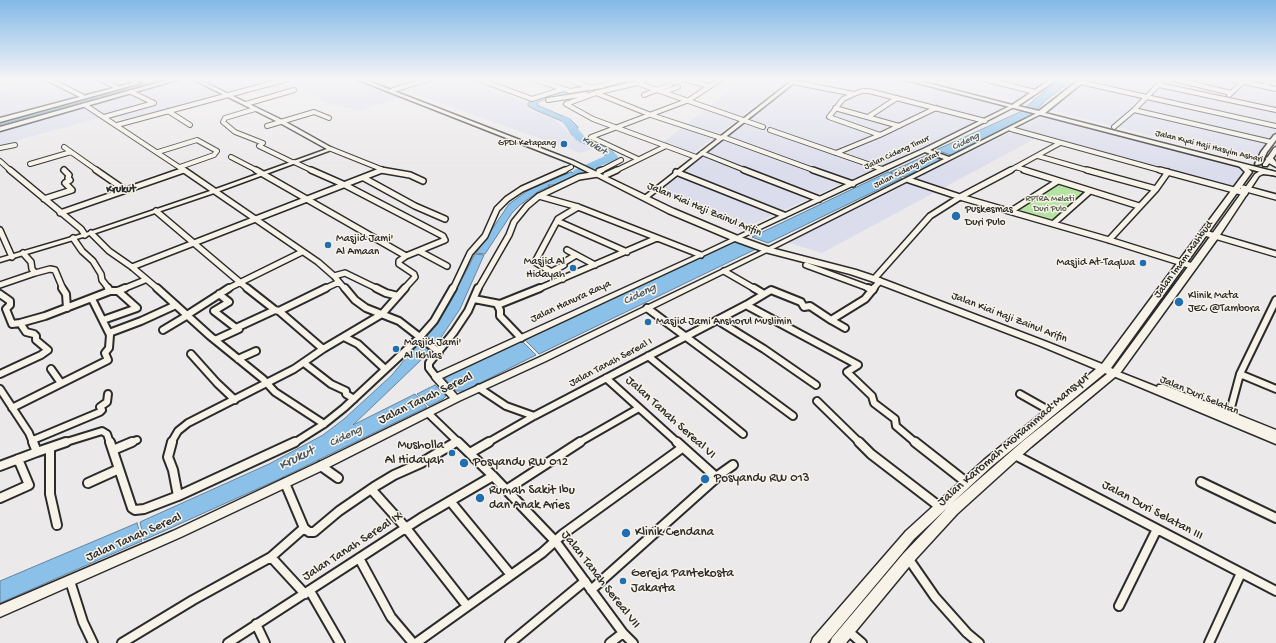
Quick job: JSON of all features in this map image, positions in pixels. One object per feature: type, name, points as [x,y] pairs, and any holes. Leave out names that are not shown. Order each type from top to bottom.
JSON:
[{"type":"main road","points":[[0,119],[36,109]]},
{"type":"main road","points":[[0,119],[38,109]]},
{"type":"main road","points":[[0,129],[71,109]]},
{"type":"main road","name":"Jalan Kiai Haji Zainul Arifin","points":[[440,109],[596,171],[646,196],[671,211],[812,265],[877,279]]},
{"type":"main road","name":"Jalan Kyai Haji Hasyim Ashari","points":[[1034,109],[1241,165],[1275,170]]},
{"type":"main road","name":"Jalan Kyai Haji Hasyim Ashari","points":[[1042,111],[1114,127],[1262,164],[1275,170]]},
{"type":"main road","points":[[1262,164],[1271,142],[1276,136]]},
{"type":"main road","points":[[1262,164],[1270,158],[1276,149]]},
{"type":"main road","points":[[1270,158],[1275,170]]},
{"type":"main road","name":"Jalan Imam Mahbud","points":[[1111,369],[1215,236],[1242,190],[1249,172],[1241,165]]},
{"type":"main road","name":"Jalan Imam Mahbud","points":[[1111,369],[1182,263],[1205,233],[1257,174],[1275,170]]},
{"type":"main road","points":[[596,171],[646,196]]},
{"type":"main road","name":"Jalan Kiai Haji Zainul Arifin","points":[[767,247],[877,279],[1045,342],[1111,369]]},
{"type":"main road","name":"Jalan Karomah Mohammad Mansyur","points":[[837,643],[908,558],[953,510],[999,469],[1010,452],[1050,411],[1111,369]]},
{"type":"main road","name":"Jalan Karomah Mohammad Mansyur","points":[[818,643],[910,535],[966,482],[988,463],[1010,452],[1111,369]]},
{"type":"main road","points":[[988,463],[999,469]]},
{"type":"main road","points":[[860,593],[872,601]]},
{"type":"street","points":[[91,109],[182,168],[254,220],[318,262],[334,276],[355,300],[366,308],[399,321],[420,339],[439,352]]},
{"type":"street","points":[[104,117],[133,109]]},
{"type":"street","points":[[117,125],[179,109]]},
{"type":"street","points":[[178,496],[168,457],[171,444],[178,431],[188,423],[267,384],[304,363],[324,349],[382,314],[415,277],[414,274],[398,263],[401,258],[444,240],[445,238],[345,185],[259,146],[263,143],[235,132],[223,122],[225,118],[255,109],[331,149],[382,170],[410,175],[422,181]]},
{"type":"street","points":[[575,109],[618,128],[696,157]]},
{"type":"street","points":[[635,109],[695,131],[722,138],[853,184]]},
{"type":"street","points":[[638,159],[591,137],[665,109]]},
{"type":"street","points":[[714,109],[763,127]]},
{"type":"street","points":[[646,196],[759,109]]},
{"type":"street","points":[[834,109],[830,118],[880,135]]},
{"type":"street","points":[[839,109],[899,126]]},
{"type":"street","points":[[868,117],[880,109]]},
{"type":"street","points":[[836,153],[880,135],[934,109]]},
{"type":"street","points":[[940,109],[985,121]]},
{"type":"street","name":"Jalan Cideng Timur","points":[[740,237],[882,169],[928,152],[1010,109]]},
{"type":"street","points":[[1200,109],[1276,126]]},
{"type":"street","points":[[1114,127],[1134,110],[1271,142]]},
{"type":"street","name":"Jalan Cideng Barat","points":[[767,247],[909,180],[948,158],[1011,129],[1042,111]]},
{"type":"street","points":[[168,112],[190,125]]},
{"type":"street","points":[[267,126],[314,112],[329,118]]},
{"type":"street","points":[[1011,129],[1168,172],[1276,197]]},
{"type":"street","points":[[770,130],[882,169]]},
{"type":"street","points":[[60,213],[182,168],[214,155],[217,151],[197,140],[158,152]]},
{"type":"street","points":[[831,320],[865,299],[873,290],[877,279],[930,216],[960,197],[1060,143]]},
{"type":"street","points":[[0,148],[15,144]]},
{"type":"street","points":[[606,175],[666,146]]},
{"type":"street","points":[[64,147],[125,190]]},
{"type":"street","points":[[0,260],[88,234],[215,191],[331,149]]},
{"type":"street","points":[[30,164],[71,152]]},
{"type":"street","points":[[928,152],[948,158]]},
{"type":"street","points":[[702,153],[819,199]]},
{"type":"street","points":[[1038,156],[1156,189]]},
{"type":"street","points":[[231,157],[263,173],[406,256]]},
{"type":"street","points":[[455,397],[438,379],[429,366],[465,316],[481,282],[509,235],[514,222],[527,206],[539,196],[579,177],[621,160]]},
{"type":"street","points":[[0,161],[60,213],[132,267],[145,280],[188,315],[275,392],[324,424]]},
{"type":"street","points":[[0,466],[95,432],[102,431],[107,434],[132,508],[135,510],[144,509],[178,496],[294,443],[324,424],[420,339],[446,303],[470,253],[484,236],[497,209],[507,199],[522,189],[571,167]]},
{"type":"street","points":[[1016,167],[1139,206]]},
{"type":"street","points":[[44,199],[72,190],[65,183],[70,180],[68,178],[69,175],[64,170]]},
{"type":"street","points":[[132,267],[308,200],[382,170]]},
{"type":"street","points":[[676,172],[784,215]]},
{"type":"street","points":[[1110,240],[1139,206],[1156,189],[1168,172]]},
{"type":"street","points":[[364,178],[409,203],[445,219]]},
{"type":"street","points":[[909,180],[960,197],[1054,223],[1192,266]]},
{"type":"street","points":[[1011,211],[1058,181]]},
{"type":"street","points":[[1054,223],[1090,190]]},
{"type":"street","points":[[539,196],[578,207],[701,255]]},
{"type":"street","points":[[563,279],[535,262],[557,221],[562,215],[578,207]]},
{"type":"street","points":[[156,211],[240,282],[324,349]]},
{"type":"street","points":[[557,221],[627,252]]},
{"type":"street","points":[[0,230],[12,257]]},
{"type":"street","points":[[1205,233],[1276,254]]},
{"type":"street","name":"Jalan Hanura Raya","points":[[438,379],[521,338],[740,237]]},
{"type":"street","points":[[73,238],[82,251],[93,261],[101,274],[103,282],[110,292]]},
{"type":"street","points":[[474,299],[497,304],[563,279],[657,238]]},
{"type":"street","name":"Jalan Tanah Sereal","points":[[0,611],[177,534],[321,466],[428,414],[455,397],[479,388],[543,359],[724,271],[767,247]]},
{"type":"street","points":[[567,250],[595,265]]},
{"type":"street","points":[[419,251],[447,266]]},
{"type":"street","points":[[163,330],[240,282],[302,252]]},
{"type":"street","points":[[23,253],[31,262],[32,269],[35,273]]},
{"type":"street","points":[[551,272],[564,266],[563,263],[576,255]]},
{"type":"street","points":[[812,265],[873,290]]},
{"type":"street","points":[[0,285],[35,273],[50,269],[55,270],[60,285],[66,294],[67,308]]},
{"type":"street","points":[[724,271],[764,294],[774,290],[801,302],[804,307],[810,306],[845,328]]},
{"type":"street","points":[[334,276],[342,273],[348,274],[386,293],[398,296]]},
{"type":"street","points":[[0,294],[9,299],[10,305],[6,309],[12,324],[20,323],[67,308],[110,292],[118,291],[145,280]]},
{"type":"street","points":[[219,294],[229,302],[214,311],[236,328],[339,282]]},
{"type":"street","points":[[103,320],[137,308],[118,291]]},
{"type":"street","name":"Jalan Tanah Sereal I","points":[[470,453],[534,416],[746,305],[764,294]]},
{"type":"street","points":[[12,408],[108,360],[105,353],[109,348],[109,333],[92,299]]},
{"type":"street","points":[[1228,418],[1240,374],[1276,300]]},
{"type":"street","points":[[497,304],[500,310],[500,316],[521,338]]},
{"type":"street","points":[[109,333],[140,322],[176,305]]},
{"type":"street","points":[[746,305],[858,365],[847,372],[872,396],[874,403],[889,413],[895,419],[896,426],[906,435],[966,482]]},
{"type":"street","points":[[647,308],[793,416]]},
{"type":"street","points":[[717,320],[764,349],[816,385]]},
{"type":"street","points":[[0,374],[48,351],[36,340],[36,336],[34,334],[26,332],[20,323]]},
{"type":"street","points":[[215,340],[238,330]]},
{"type":"street","points":[[344,337],[358,344],[385,369]]},
{"type":"street","points":[[238,359],[256,351]]},
{"type":"street","points":[[191,354],[234,400]]},
{"type":"street","points":[[648,356],[743,434]]},
{"type":"street","points":[[304,363],[331,384],[338,386],[346,391],[346,394],[354,398]]},
{"type":"street","points":[[51,369],[61,383]]},
{"type":"street","name":"Jalan Duri Selatan","points":[[1111,369],[1228,418],[1276,440]]},
{"type":"street","points":[[1240,374],[1276,389]]},
{"type":"street","name":"Jalan Tanah Sereal VI","points":[[591,590],[716,477],[606,378]]},
{"type":"street","points":[[479,388],[506,406],[534,416]]},
{"type":"street","points":[[0,390],[33,440],[37,452]]},
{"type":"street","points":[[33,440],[100,412],[102,410],[100,407],[107,402],[108,394]]},
{"type":"street","points":[[1020,394],[1050,411]]},
{"type":"street","points":[[817,401],[871,454],[940,507]]},
{"type":"street","points":[[506,490],[570,448],[639,408]]},
{"type":"street","name":"Jalan Tanah Sereal VII","points":[[428,414],[456,442],[470,453],[556,542],[623,633],[633,643]]},
{"type":"street","name":"Jalan Duri Selatan","points":[[1228,418],[1276,434]]},
{"type":"street","points":[[113,450],[136,440]]},
{"type":"street","points":[[285,483],[304,528],[311,532],[317,530],[339,511],[371,489],[394,475],[421,463],[456,442]]},
{"type":"street","points":[[50,448],[50,494],[57,525]]},
{"type":"street","points":[[359,558],[391,617],[415,643],[511,575],[556,542],[563,534],[682,448]]},
{"type":"street","name":"Jalan Duri Selatan III","points":[[1010,452],[1276,591]]},
{"type":"street","points":[[0,498],[29,485],[18,459]]},
{"type":"street","points":[[716,477],[733,465]]},
{"type":"street","points":[[321,466],[338,478]]},
{"type":"street","points":[[88,483],[119,469]]},
{"type":"street","name":"Jalan Tanah Sereal IX","points":[[228,643],[406,528],[493,476]]},
{"type":"street","points":[[1201,482],[1276,518]]},
{"type":"street","points":[[371,489],[406,528],[467,606]]},
{"type":"street","points":[[450,501],[511,575]]},
{"type":"street","points":[[122,643],[210,590],[271,557],[304,528]]},
{"type":"street","points":[[1119,606],[1157,529]]},
{"type":"street","points":[[271,557],[307,592],[340,643]]},
{"type":"street","points":[[908,558],[935,597],[967,633],[979,643]]},
{"type":"street","points":[[1209,643],[1241,573]]},
{"type":"street","points":[[70,581],[83,622],[92,643]]},
{"type":"street","points":[[510,643],[585,581]]},
{"type":"street","points":[[256,624],[265,643]]},
{"type":"street","points":[[848,631],[862,643]]},
{"type":"street","points":[[610,643],[623,633]]},
{"type":"shaded area","points":[[0,109],[30,109],[0,117]]},
{"type":"shaded area","points":[[74,109],[172,109],[127,122],[114,114],[0,145],[0,130]]},
{"type":"shaded area","points":[[350,109],[364,109],[358,111]]},
{"type":"shaded area","points":[[457,109],[530,109],[531,111],[554,119],[569,133],[598,146],[581,153]]},
{"type":"shaded area","points":[[706,109],[751,109],[693,153],[663,142]]},
{"type":"shaded area","points":[[759,109],[1006,109],[740,230],[656,191]]},
{"type":"shaded area","points":[[1276,109],[1276,133],[1255,162],[1051,110]]},
{"type":"shaded area","points":[[1046,115],[1250,168],[1230,190],[1036,138],[822,253],[786,242]]},
{"type":"green space","name":"RPTRA Melati Duri Pulo","points":[[1058,181],[1090,191],[1054,223],[1011,211]]},
{"type":"water","points":[[43,109],[57,109],[0,125],[0,121]]},
{"type":"water","points":[[533,109],[546,109],[570,119],[578,127],[577,131],[579,134],[572,135],[564,122]]},
{"type":"water","name":"Cideng","points":[[1024,109],[1038,109],[1033,114],[951,155],[936,150]]},
{"type":"water","points":[[590,140],[613,152],[617,157],[595,167],[589,165],[605,160],[606,157],[600,151],[579,141]]},
{"type":"water","points":[[927,155],[942,160],[904,177],[890,172]]},
{"type":"water","points":[[571,172],[578,175],[554,185],[548,185],[550,186],[539,191],[520,205],[512,213],[485,254],[476,253],[509,204],[530,189]]},
{"type":"water","points":[[888,172],[902,178],[768,243],[752,237]]},
{"type":"water","name":"Cideng","points":[[736,240],[758,248],[539,354],[525,340]]},
{"type":"water","points":[[475,254],[484,255],[460,309],[436,345],[425,338],[449,304]]},
{"type":"water","points":[[522,341],[536,355],[464,391],[456,391],[445,379],[448,375]]},
{"type":"water","name":"Cideng","points":[[419,342],[429,349],[420,361],[353,425],[415,394],[427,407],[277,480],[144,540],[140,522],[269,464],[323,435],[344,419],[392,375]]},
{"type":"water","points":[[435,385],[446,396],[429,406],[417,394]]},
{"type":"water","points":[[137,523],[142,541],[0,603],[0,581]]},
{"type":"waterway","name":"Krukut","points":[[565,119],[580,138],[599,147],[613,157],[578,172]]},
{"type":"place","name":"GPDI Ketapang","points":[[564,144]]},
{"type":"place","name":"Puskesmas Duri Pulo","points":[[956,216]]},
{"type":"place","name":"Masjid Jami' Al Amaan","points":[[328,245]]},
{"type":"place","name":"Masjid At-Taqwa","points":[[1143,263]]},
{"type":"place","name":"Masjid Al Hidayah","points":[[573,268]]},
{"type":"place","name":"Klinik Mata JEC @Tambora","points":[[1179,302]]},
{"type":"place","name":"Masjid Jami Anshorul Muslimin","points":[[648,322]]},
{"type":"place","name":"Masjid Jami' Al Ikhlas","points":[[396,349]]},
{"type":"place","name":"Musholla Al Hidayah","points":[[452,453]]},
{"type":"place","name":"Posyandu RW 012","points":[[464,463]]},
{"type":"place","name":"Posyandu RW 013","points":[[705,479]]},
{"type":"place","name":"Rumah Sakit Ibu dan Anak Aries","points":[[480,498]]},
{"type":"place","name":"Klinik Cendana","points":[[626,533]]},
{"type":"place","name":"Gereja Pantekosta Jakarta","points":[[623,581]]},
{"type":"district","name":"Krukut","points":[[121,190]]}]
